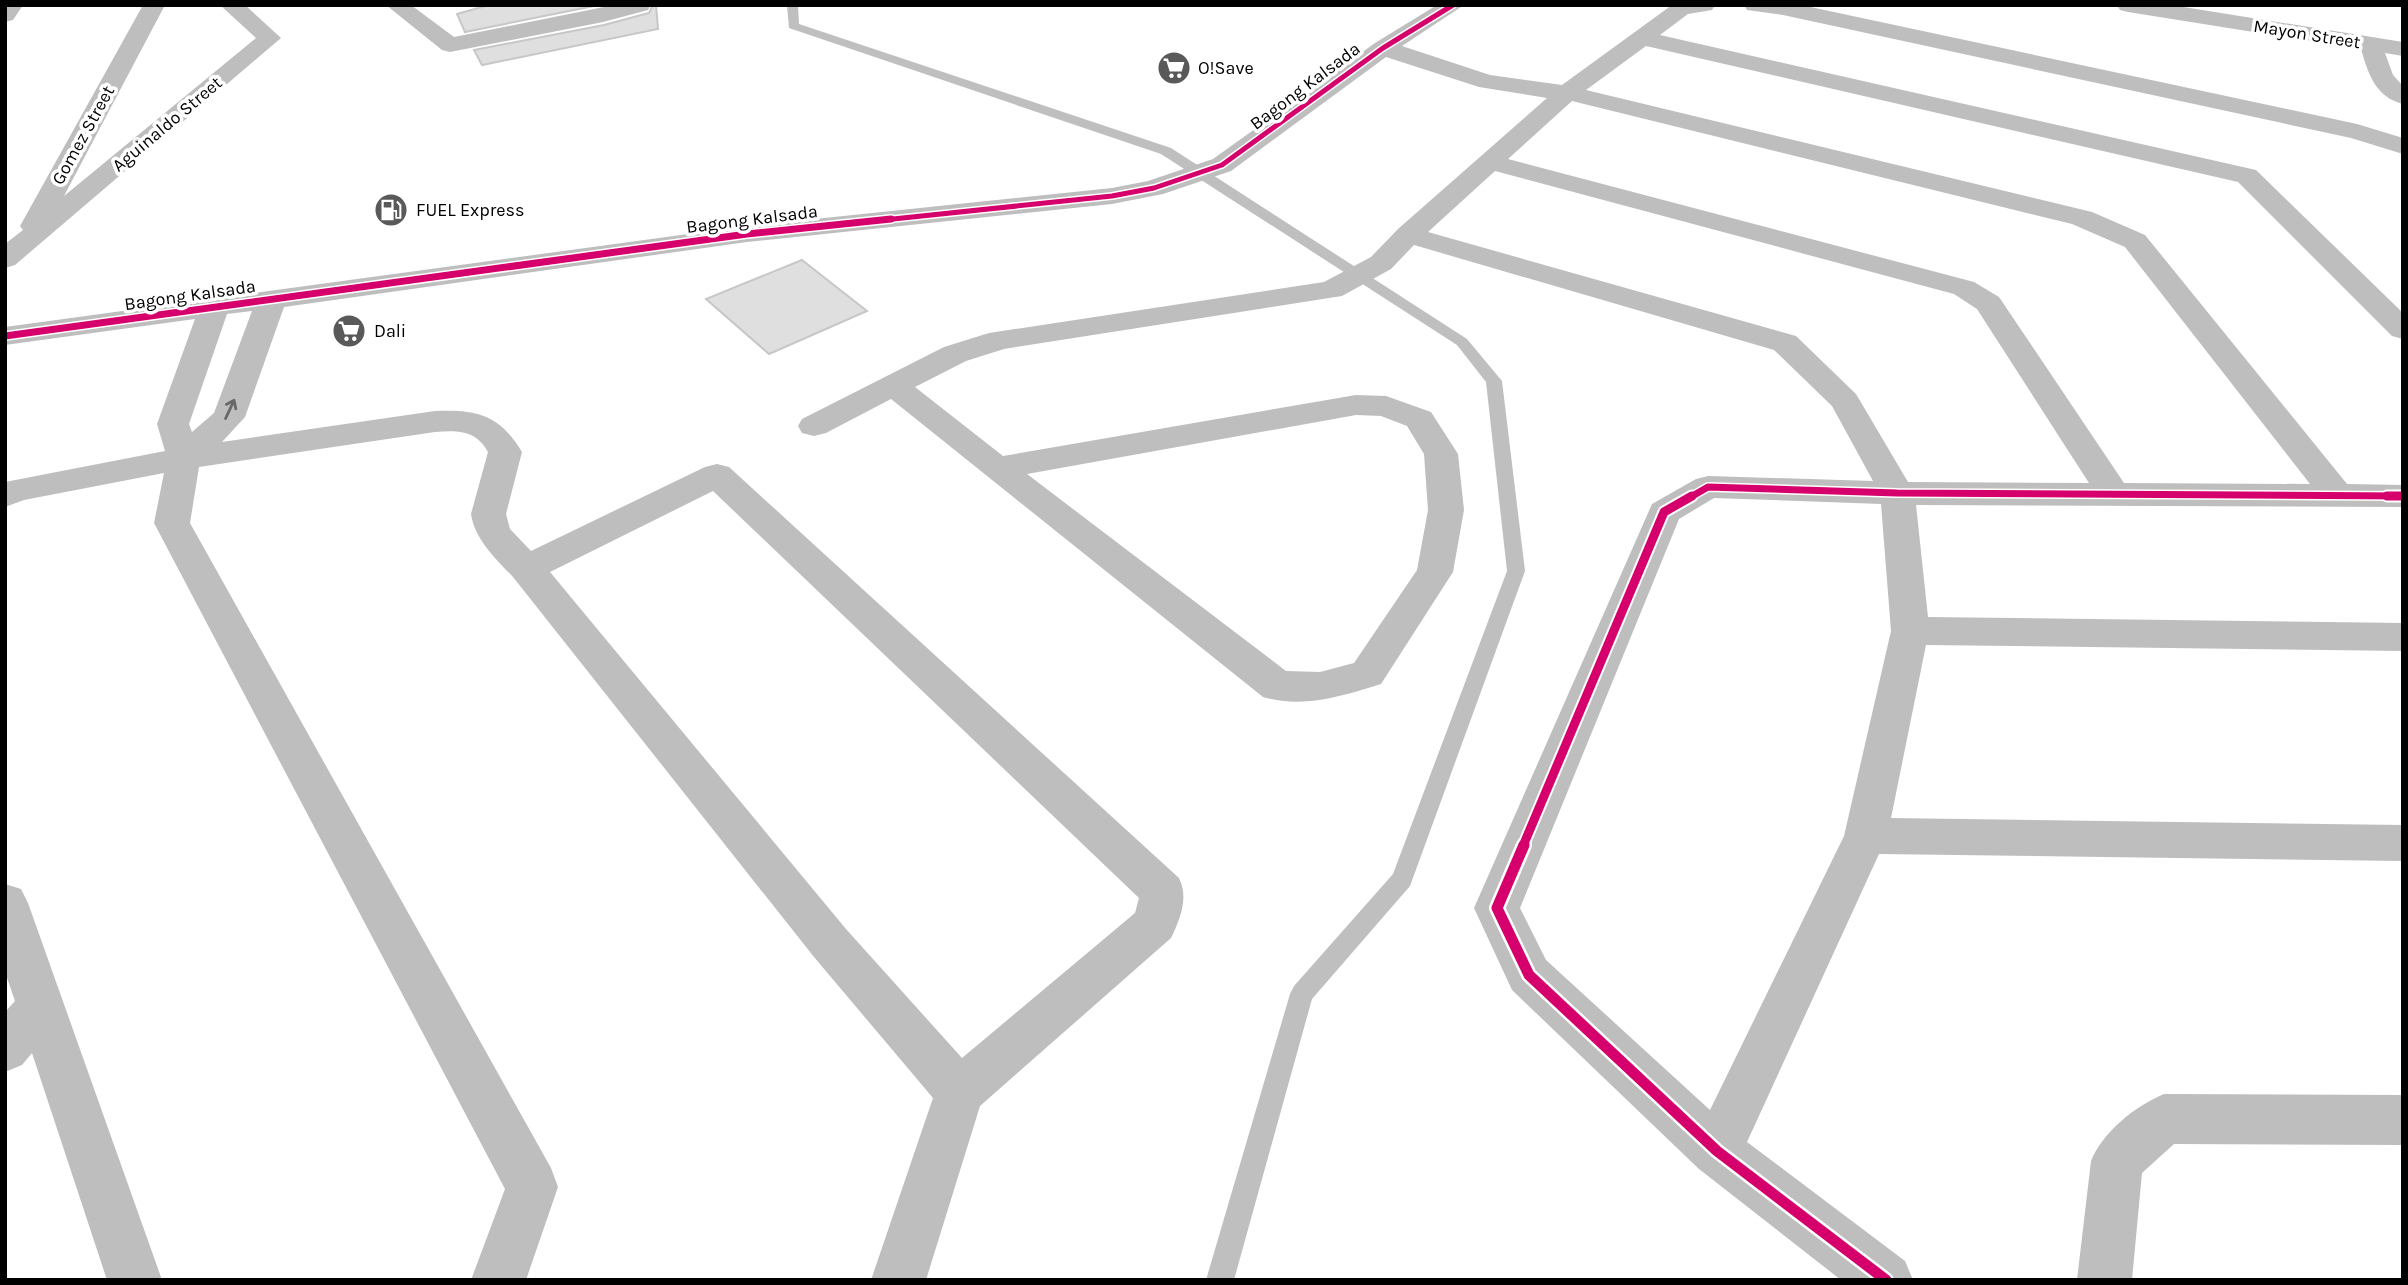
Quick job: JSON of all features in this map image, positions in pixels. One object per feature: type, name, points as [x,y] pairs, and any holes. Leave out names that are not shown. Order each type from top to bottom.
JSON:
[{"type":"street","points":[[5,15],[12,5]]},
{"type":"street","name":"Gomez Street","points":[[12,249],[154,5]]},
{"type":"street","name":"Aguinaldo Street","points":[[12,249],[270,38],[231,5]]},
{"type":"street","points":[[397,5],[450,45],[596,10],[640,5]]},
{"type":"street","name":"Bagong Kalsada","points":[[5,336],[747,234],[1112,196],[1154,188],[1222,165],[1392,42],[1453,5]]},
{"type":"street","points":[[814,426],[955,354],[1000,340],[1332,290],[1381,263],[1408,235],[1567,93],[1682,8],[1704,5]]},
{"type":"street","points":[[1755,5],[1783,8],[2302,120],[2403,146]]},
{"type":"street","name":"Mayon Street","points":[[2128,5],[2403,49]]},
{"type":"street","points":[[1643,38],[2247,176],[2403,330]]},
{"type":"street","points":[[1392,42],[1487,82],[1567,93],[2082,218],[2135,241],[2337,496]]},
{"type":"street","points":[[2371,44],[2382,81],[2388,89],[2403,97]]},
{"type":"street","points":[[1489,162],[1964,288],[1988,303],[2114,495]]},
{"type":"street","points":[[1408,235],[1785,343],[1845,401],[1896,493],[1910,631],[1866,836],[1717,1151]]},
{"type":"street","points":[[184,458],[229,417],[271,300]]},
{"type":"street","points":[[214,308],[173,424],[184,458],[172,523],[532,1187],[498,1280]]},
{"type":"street","points":[[894,386],[997,468],[1277,686],[1320,687],[1367,674],[1435,572],[1446,510],[1441,454],[1419,419],[1386,406],[1356,405],[997,468]]},
{"type":"street","points":[[5,496],[15,491],[184,458],[349,433],[469,422],[493,432],[505,452],[488,503],[488,523],[496,539],[526,568],[830,943],[960,1093]]},
{"type":"street","points":[[526,568],[717,475],[1163,892],[1155,924],[960,1093],[898,1280]]},
{"type":"street","points":[[1886,1280],[1717,1151],[1529,975],[1497,908],[1664,512],[1709,487],[1896,493],[2403,496]]},
{"type":"street","points":[[1910,631],[2403,637]]},
{"type":"street","points":[[1866,836],[2403,843]]},
{"type":"street","points":[[5,903],[135,1280]]},
{"type":"street","points":[[5,1049],[40,1006]]},
{"type":"street","points":[[2104,1280],[2117,1161],[2164,1119],[2403,1120]]},
{"type":"building","points":[[489,5],[599,5],[465,32],[457,14]]},
{"type":"building","points":[[653,5],[656,5],[658,29],[482,65],[474,50],[604,25],[649,13]]},
{"type":"building","points":[[802,260],[867,311],[769,354],[706,299]]},
{"type":"waterway","points":[[792,5],[793,26],[1166,151],[1462,342],[1494,381],[1516,571],[1402,879],[1302,994],[1220,1280]]},
{"type":"cycle path","points":[[5,336],[747,234],[1112,196],[1154,188],[1222,165],[1383,48],[1453,5]]},
{"type":"cycle path","points":[[1886,1280],[1717,1151],[1529,975],[1497,908],[1664,512],[1708,487],[1897,493],[2403,496]]},
{"type":"place","name":"O!Save","points":[[1174,68]]},
{"type":"place","name":"FUEL Express","points":[[391,210]]},
{"type":"place","name":"Dali","points":[[349,331]]}]
